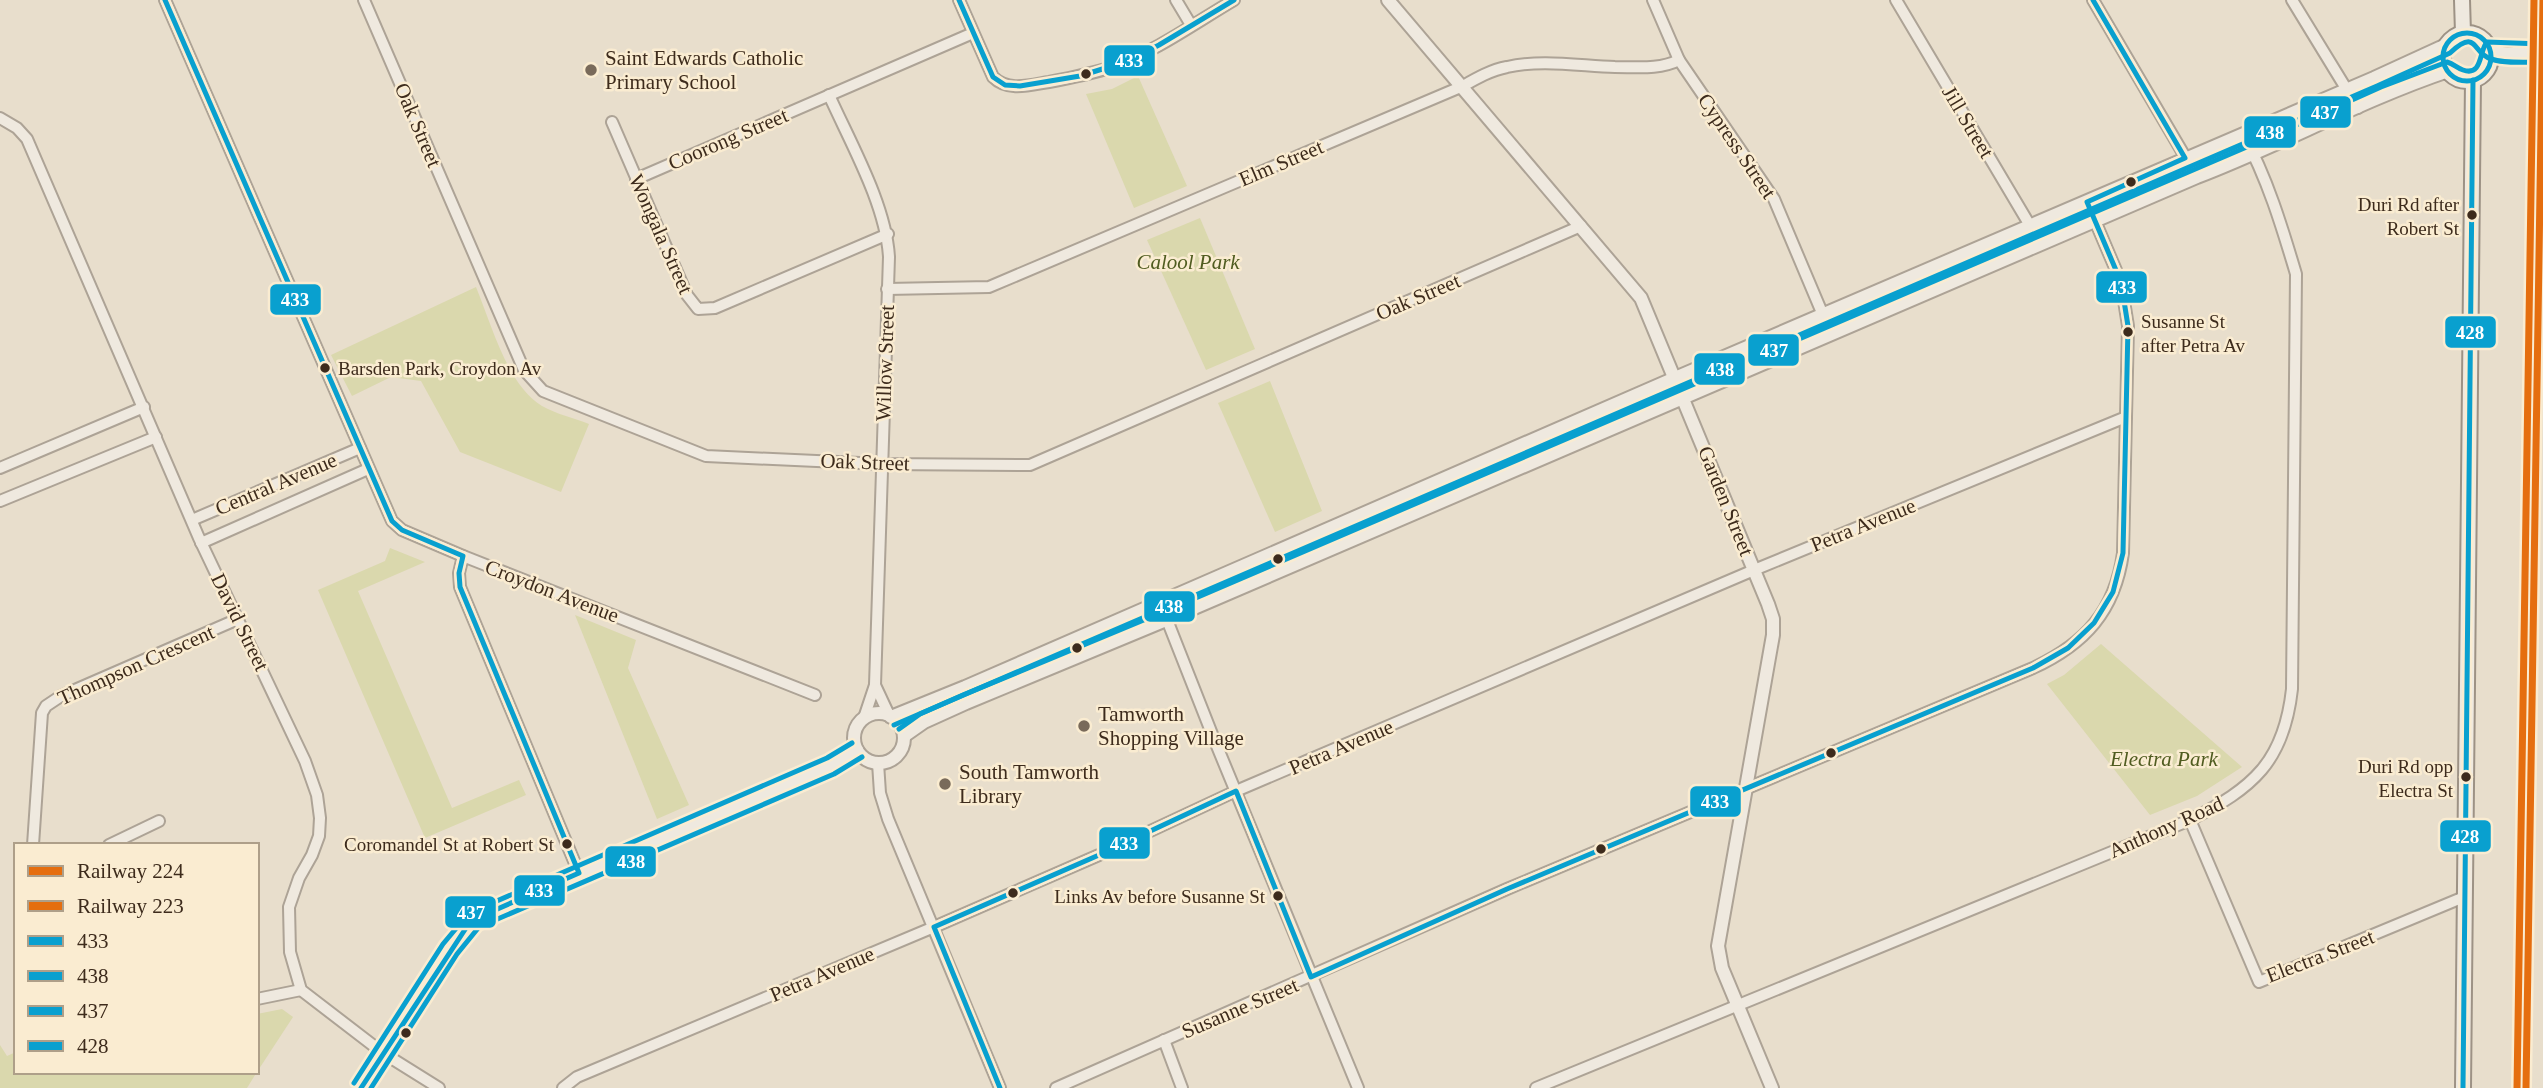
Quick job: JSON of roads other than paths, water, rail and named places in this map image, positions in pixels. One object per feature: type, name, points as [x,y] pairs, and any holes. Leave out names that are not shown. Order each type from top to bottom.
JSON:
[{"type":"main road","points":[[2462,0],[2463,33]]},
{"type":"main road","points":[[2477,34],[2491,50],[2490,65],[2486,72],[2473,80],[2459,80],[2448,72],[2443,58],[2446,45],[2456,35],[2477,34]]},
{"type":"main road","points":[[2463,1088],[2473,80]]},
{"type":"street","name":"Croydon Avenue","points":[[165,0],[392,521],[402,530],[463,556],[814,695]]},
{"type":"street","name":"Oak Street","points":[[364,0],[517,355],[533,382],[556,397],[706,456],[882,464],[1030,465],[1581,226]]},
{"type":"street","points":[[959,0],[993,77],[1006,85],[1023,86],[1112,67],[1134,58],[1234,0]]},
{"type":"street","points":[[1176,0],[1191,25]]},
{"type":"street","name":"Garden Street","points":[[1388,0],[1641,298],[1769,604],[1774,627],[1718,946],[1723,968],[1772,1088]]},
{"type":"street","name":"Cypress Street","points":[[1653,0],[1679,60],[1774,199],[1831,334]]},
{"type":"street","name":"Jill Street","points":[[1896,0],[2042,244]]},
{"type":"street","points":[[2093,0],[2197,177]]},
{"type":"street","points":[[2292,0],[2358,108]]},
{"type":"street","name":"Coorong Street","points":[[636,179],[973,33]]},
{"type":"street","points":[[890,716],[902,729],[904,737],[899,752],[886,762],[878,763],[866,759],[854,743],[855,729],[864,718],[876,713],[890,716],[1160,602],[2446,45]]},
{"type":"street","points":[[2491,50],[2507,54],[2543,52]]},
{"type":"street","name":"Elm Street","points":[[887,289],[989,287],[1508,66],[1642,67],[1666,66],[1679,60]]},
{"type":"street","points":[[904,737],[924,722],[2197,177],[2254,155],[2414,83],[2448,72]]},
{"type":"street","name":"Willow Street","points":[[830,95],[888,234],[875,685],[864,718]]},
{"type":"street","name":"David Street","points":[[0,118],[17,128],[27,139],[201,542],[305,761],[317,795],[319,836],[289,907],[290,951],[301,990]]},
{"type":"street","name":"Wongala Street","points":[[612,122],[687,295],[698,309],[715,309],[888,234]]},
{"type":"street","name":"Anthony Road","points":[[1536,1088],[2190,820],[2231,798],[2251,783],[2267,764],[2278,747],[2285,726],[2292,689],[2296,274],[2283,230],[2243,134]]},
{"type":"street","name":"Susanne Street","points":[[1056,1088],[1507,889],[2033,668],[2070,649],[2100,618],[2120,574],[2123,553],[2128,326],[2121,282],[2087,202]]},
{"type":"street","points":[[0,468],[144,407]]},
{"type":"street","name":"Petra Avenue","points":[[563,1088],[577,1077],[934,927],[1236,792],[1754,570],[2126,417]]},
{"type":"street","points":[[0,501],[156,437]]},
{"type":"street","name":"Central Avenue","points":[[192,520],[360,448]]},
{"type":"street","name":"Central Avenue","points":[[201,542],[368,469]]},
{"type":"street","points":[[463,556],[459,573],[460,587],[579,873]]},
{"type":"street","points":[[1160,602],[1358,1088]]},
{"type":"street","name":"Thompson Crescent","points":[[33,843],[42,713],[46,706],[61,696],[239,619]]},
{"type":"street","name":"Willow Street","points":[[875,685],[890,716]]},
{"type":"street","points":[[361,1088],[466,928],[486,914],[831,766],[857,750]]},
{"type":"street","points":[[878,763],[880,793],[884,806],[1000,1088]]},
{"type":"street","name":"Electra Street","points":[[2190,820],[2259,982],[2464,897]]},
{"type":"street","points":[[113,843],[159,821]]},
{"type":"street","points":[[259,999],[301,990],[383,1053],[439,1088]]},
{"type":"street","points":[[1164,1040],[1182,1088]]},
{"type":"rail line","name":"224","points":[[2517,1088],[2534,0]]},
{"type":"rail line","name":"223","points":[[2526,1088],[2543,0]]},
{"type":"place","name":"Saint Edwards Catholic Primary School","points":[[591,70]]},
{"type":"place","name":"Duri Rd after Robert St","points":[[2472,215]]},
{"type":"place","name":"Susanne St after Petra Av","points":[[2128,332]]},
{"type":"place","name":"Barsden Park, Croydon Av","points":[[325,368]]},
{"type":"place","name":"Tamworth Shopping Village","points":[[1084,726]]},
{"type":"place","name":"Duri Rd opp Electra St","points":[[2466,777]]},
{"type":"place","name":"South Tamworth Library","points":[[945,784]]},
{"type":"place","name":"Coromandel St at Robert St","points":[[567,844]]},
{"type":"place","name":"Links Av before Susanne St","points":[[1278,896]]},
{"type":"park label","name":"Calool Park","points":[[1188,262]]},
{"type":"park label","name":"Electra Park","points":[[2164,759]]}]
